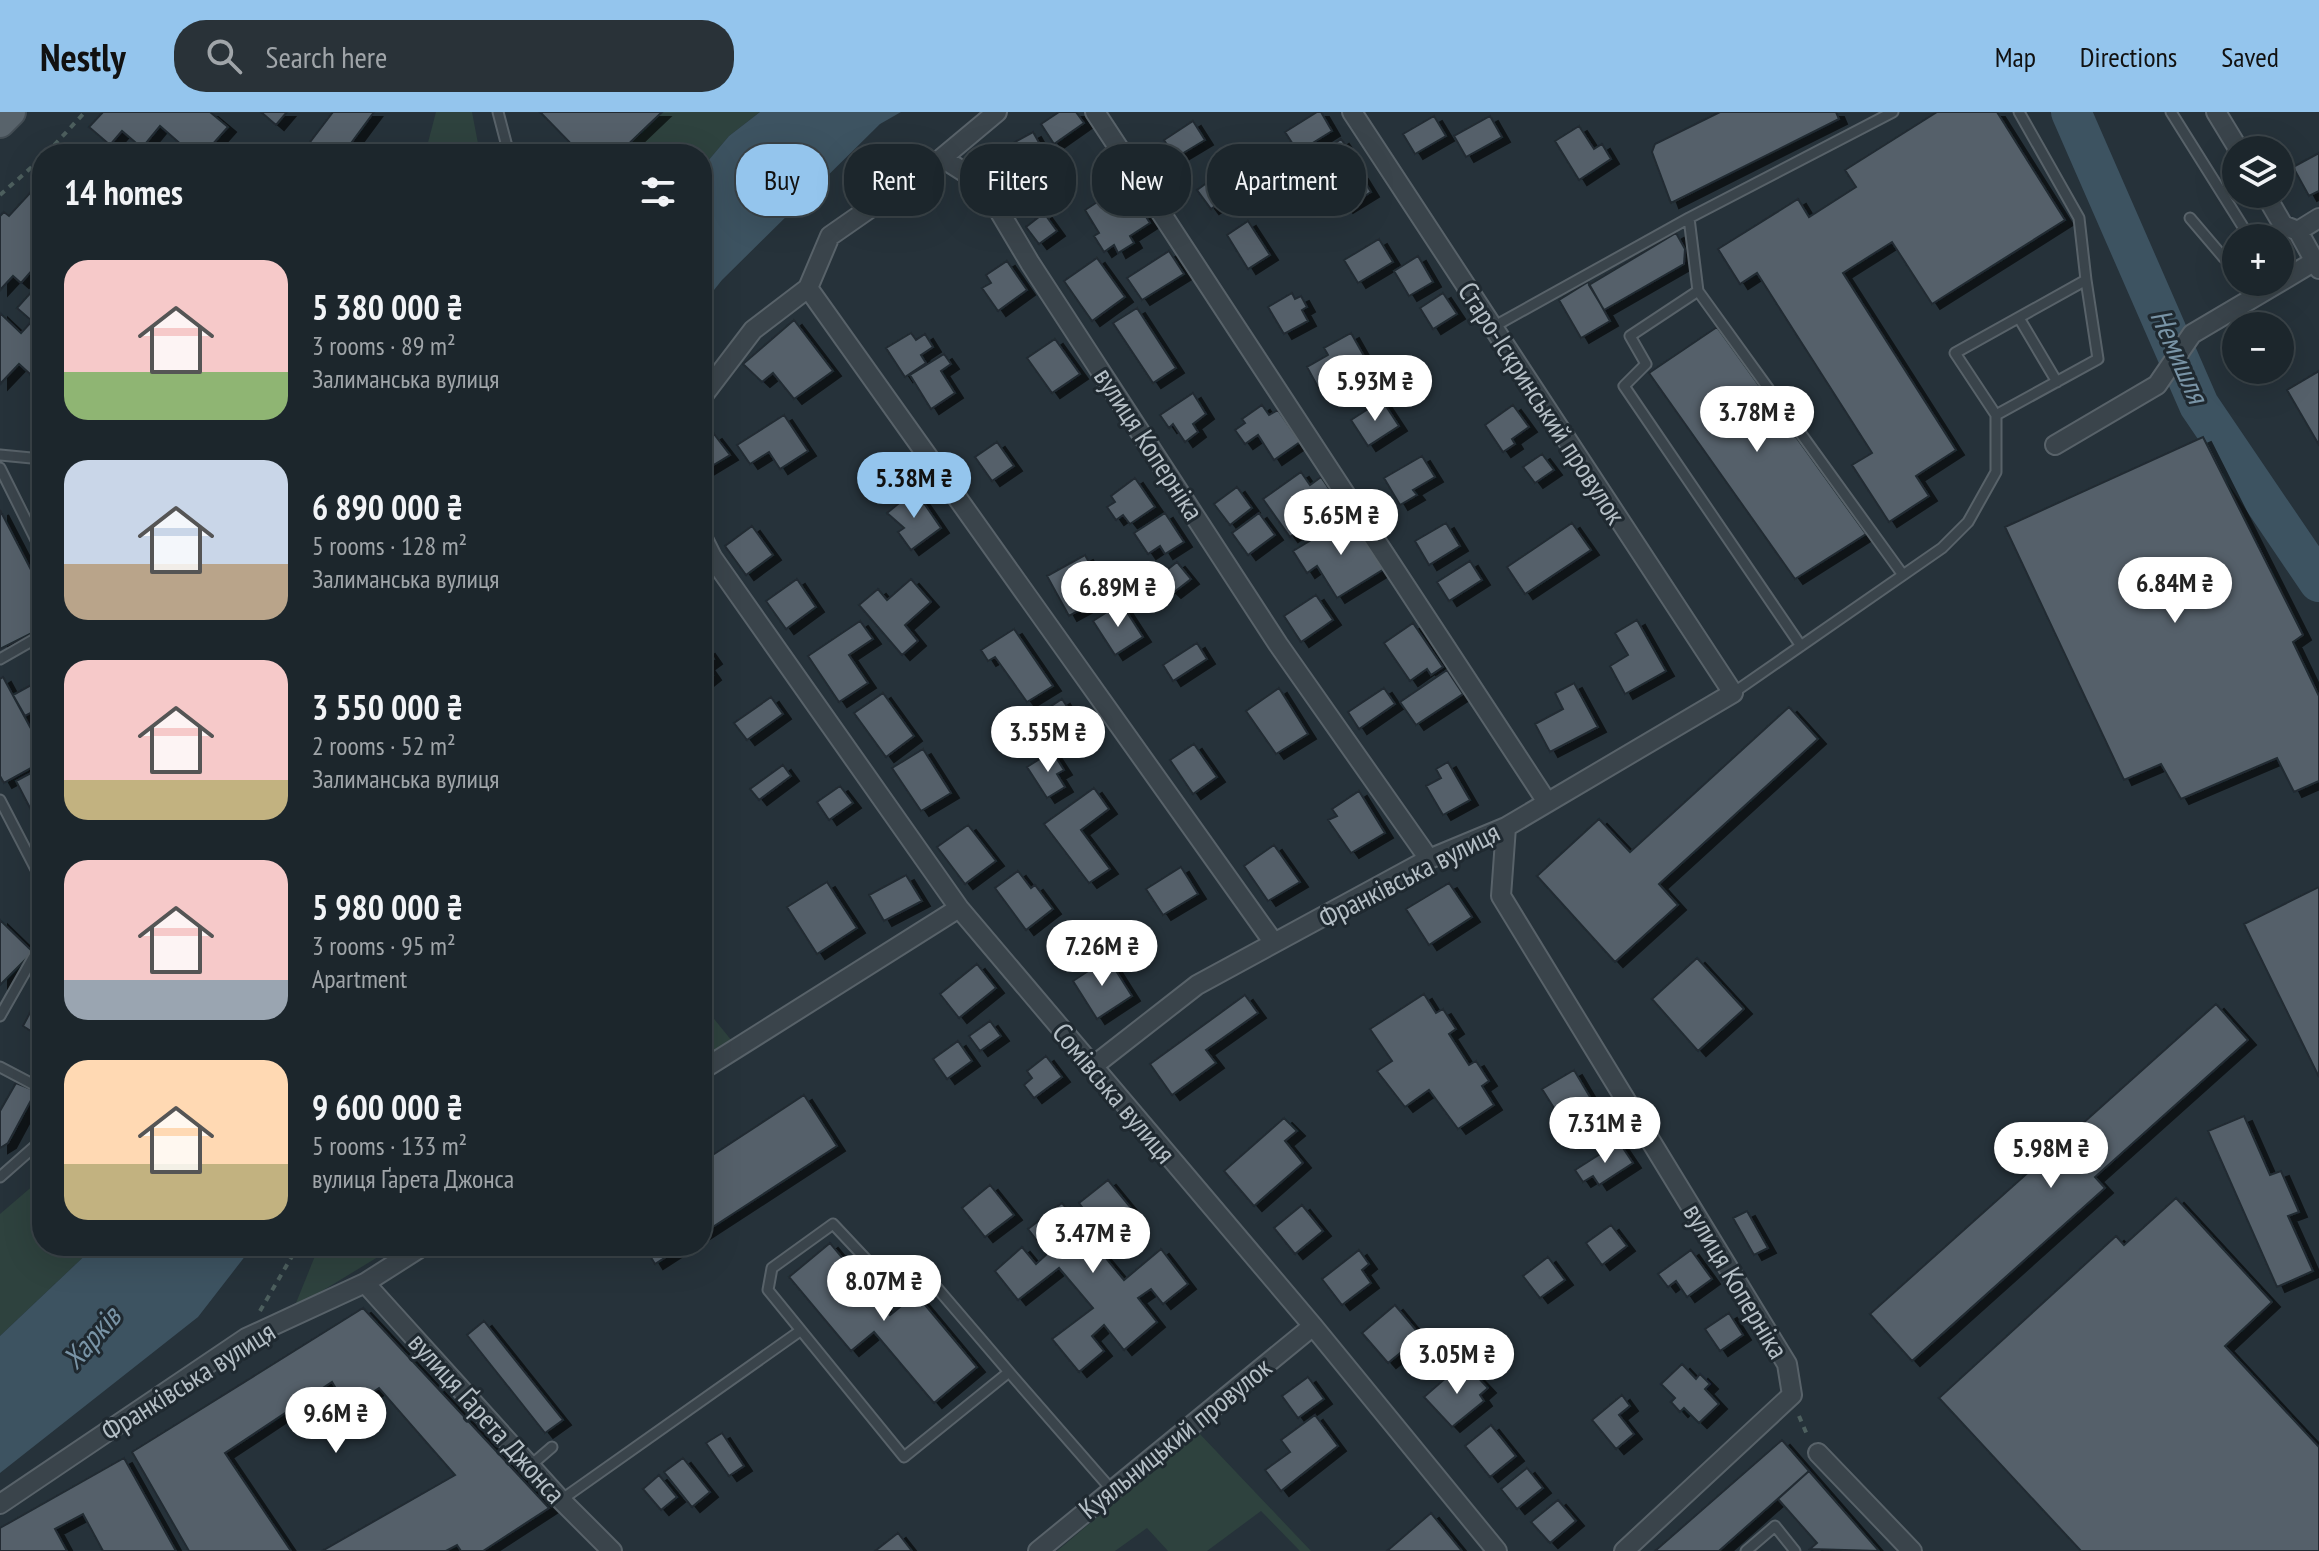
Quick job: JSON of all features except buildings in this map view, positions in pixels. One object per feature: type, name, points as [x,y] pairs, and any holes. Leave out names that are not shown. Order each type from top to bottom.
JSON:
[{"type":"main road","points":[[0,123],[11,112]]},
{"type":"street","points":[[944,156],[997,112]]},
{"type":"street","points":[[1095,112],[1547,802]]},
{"type":"street","name":"Старо-Іскринський провулок","points":[[1352,112],[1733,693]]},
{"type":"street","points":[[2216,112],[2231,136]]},
{"type":"street","name":"вулиця Коперніка","points":[[944,159],[983,184],[1030,263],[1278,644],[1429,859]]},
{"type":"street","points":[[2276,208],[2288,224]]},
{"type":"street","points":[[712,384],[753,330],[808,288],[830,236],[859,216]]},
{"type":"street","points":[[2294,227],[2319,218]]},
{"type":"street","points":[[2294,232],[2317,265],[2294,276]]},
{"type":"street","points":[[808,288],[1274,943]]},
{"type":"street","points":[[2055,445],[2157,385],[2192,334],[2256,296]]},
{"type":"street","name":"Сомівська вулиця","points":[[712,557],[959,908],[1313,1326],[1497,1551]]},
{"type":"street","name":"Франківська вулиця","points":[[1092,1067],[1197,985],[1429,859],[1506,827],[1733,693]]},
{"type":"street","name":"вулиця Коперніка","points":[[1506,827],[1501,896],[1787,1364],[1792,1395]]},
{"type":"street","points":[[712,1064],[959,908]]},
{"type":"street","name":"Франківська вулиця","points":[[0,1504],[246,1338],[365,1283],[407,1256]]},
{"type":"street","name":"вулиця Ґарета Джонса","points":[[365,1283],[607,1549]]},
{"type":"street","name":"Куяльницький провулок","points":[[1038,1551],[1313,1326]]},
{"type":"street","points":[[1624,1551],[1792,1395]]},
{"type":"street","points":[[1818,1453],[1912,1551]]},
{"type":"lane","points":[[498,112],[506,144]]},
{"type":"lane","points":[[1493,327],[1689,218],[1893,112]]},
{"type":"lane","points":[[1996,415],[2098,359],[2079,218],[2019,112]]},
{"type":"lane","points":[[2171,112],[2241,224]]},
{"type":"lane","points":[[1689,218],[1698,291],[1903,575]]},
{"type":"lane","points":[[2190,218],[2222,256]]},
{"type":"lane","points":[[1733,693],[1942,548],[1968,522],[1985,497],[1996,472],[1996,415],[1955,353],[2086,280]]},
{"type":"lane","points":[[1698,291],[1630,336],[1646,364],[1624,386],[1801,646]]},
{"type":"lane","points":[[2019,318],[2057,382]]},
{"type":"lane","points":[[0,455],[32,458]]},
{"type":"lane","points":[[0,468],[32,532]]},
{"type":"lane","points":[[0,659],[32,641]]},
{"type":"lane","points":[[0,800],[32,862]]},
{"type":"lane","points":[[0,1016],[32,960]]},
{"type":"lane","points":[[0,1068],[32,1084]]},
{"type":"lane","points":[[0,1177],[32,1149]]},
{"type":"lane","points":[[1009,1372],[904,1457],[768,1290],[772,1268],[833,1224],[879,1273],[932,1282],[1111,1489]]},
{"type":"lane","points":[[561,1500],[800,1331]]},
{"type":"lane","points":[[530,1466],[552,1447]]},
{"type":"lane","points":[[1746,1551],[1775,1526],[1795,1551]]},
{"type":"path","points":[[55,144],[85,112]]},
{"type":"path","points":[[0,195],[32,167]]},
{"type":"path","points":[[246,1338],[270,1289],[291,1256]]},
{"type":"path","name":"вулиця Коперніка","points":[[1792,1395],[1804,1432],[1818,1453]]},
{"type":"green space","points":[[436,112],[472,112],[478,144],[428,144]]},
{"type":"green space","points":[[659,112],[760,112],[729,136],[712,156],[712,144],[628,144]]},
{"type":"green space","points":[[712,1016],[732,1041],[712,1053]]},
{"type":"green space","points":[[32,1187],[32,1256],[84,1256],[0,1336],[0,1214]]},
{"type":"green space","points":[[315,1256],[380,1256],[294,1308]]},
{"type":"green space","points":[[1198,1432],[1311,1551],[1300,1551],[1261,1511],[1207,1551],[1168,1551],[1147,1528],[1115,1551],[1057,1551]]},
{"type":"water","points":[[760,112],[901,112],[880,124],[860,144],[844,144],[844,160],[828,175],[828,144],[736,144],[736,216],[787,216],[712,292],[712,156],[729,136]]},
{"type":"water","name":"Харків","points":[[84,1256],[245,1256],[198,1317],[0,1473],[0,1336]]},
{"type":"waterway","name":"Немишля","points":[[2071,112],[2199,405],[2319,582]]}]
